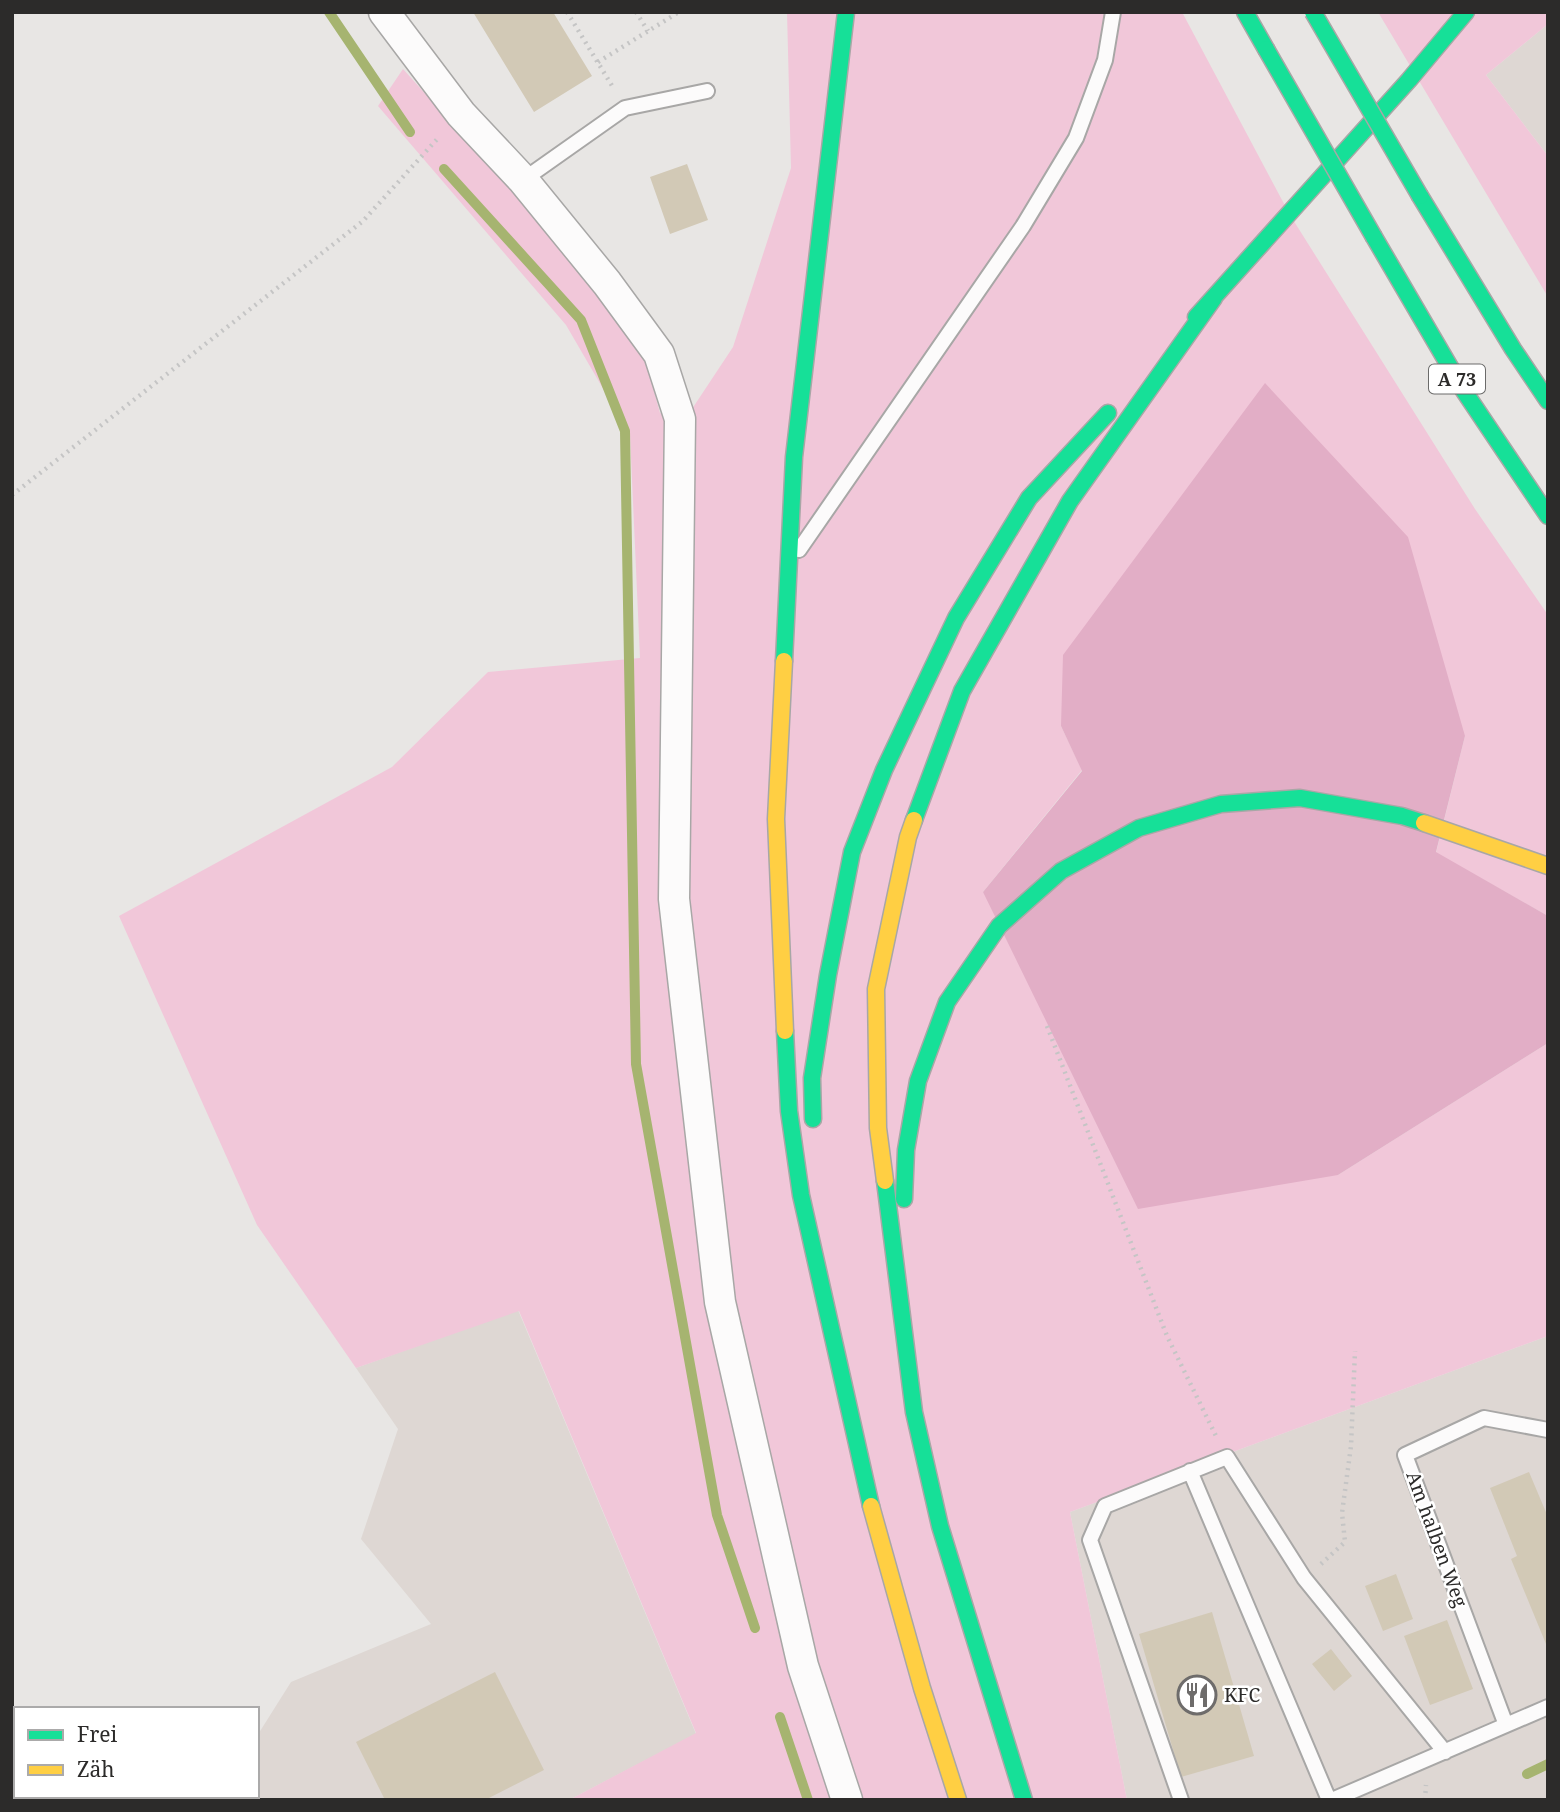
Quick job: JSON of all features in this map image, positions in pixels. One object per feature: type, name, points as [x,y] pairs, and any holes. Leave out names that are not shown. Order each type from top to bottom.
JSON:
[{"type":"highway","points":[[846,12],[794,457],[776,819],[788,1097],[801,1195],[873,1514],[922,1688],[958,1800]]},
{"type":"highway","name":"A 73","points":[[1245,12],[1464,391],[1548,516]]},
{"type":"highway","points":[[1312,12],[1420,196],[1513,349],[1548,401]]},
{"type":"highway","points":[[814,1132],[812,1078],[852,852],[884,770],[956,618],[1029,498],[1213,298],[1409,80],[1466,12]]},
{"type":"highway","points":[[1024,1800],[940,1526],[914,1412],[878,1128],[876,989],[908,837],[962,691],[1063,513],[1213,298]]},
{"type":"highway","points":[[899,1306],[906,1150],[918,1081],[947,1002],[999,926],[1061,871],[1139,828],[1221,804],[1300,798],[1402,816],[1548,866]]},
{"type":"highway","points":[[816,1186],[822,1282]]},
{"type":"street","points":[[384,12],[461,114],[523,180],[607,283],[659,354],[680,419],[674,899],[720,1302],[803,1666],[848,1800]]},
{"type":"lane","points":[[789,565],[1023,226],[1076,138],[1105,60],[1113,12]]},
{"type":"lane","points":[[523,180],[625,108],[707,91]]},
{"type":"lane","name":"Am halben Weg","points":[[1506,1725],[1405,1455],[1484,1418],[1548,1430]]},
{"type":"lane","points":[[1181,1800],[1090,1540],[1105,1506],[1227,1457],[1304,1578],[1445,1752]]},
{"type":"lane","points":[[1190,1472],[1331,1800],[1548,1707]]},
{"type":"path","points":[[567,12],[598,62],[680,12]]},
{"type":"path","points":[[636,12],[648,32]]},
{"type":"path","points":[[12,495],[363,220],[461,114]]},
{"type":"path","points":[[1047,1026],[1167,1336],[1227,1457]]},
{"type":"path","points":[[1304,1578],[1345,1542],[1342,1513],[1351,1446],[1355,1351]]},
{"type":"shaded area","points":[[787,12],[1182,12],[1290,215],[1475,509],[1548,615],[1548,916],[1436,853],[1465,736],[1061,726],[1082,770],[983,892],[1338,1175],[1548,1043],[1548,1336],[1070,1512],[1127,1800],[569,1800],[696,1733],[519,1311],[356,1368],[257,1225],[119,916],[392,767],[488,672],[640,658],[630,435],[566,325],[378,106],[403,69],[614,303],[642,347],[660,413],[690,412],[733,347],[791,168]]},
{"type":"shaded area","points":[[1378,12],[1548,12],[1548,24],[1486,75],[1548,156],[1548,297]]},
{"type":"shaded area","points":[[1548,24],[1548,156],[1486,75]]},
{"type":"shaded area","points":[[1265,383],[1408,537],[1465,736],[1436,852],[1548,916],[1548,1043],[1338,1175],[1138,1209],[983,892],[1082,771],[1061,726],[1063,655]]},
{"type":"shaded area","points":[[518,1310],[696,1734],[569,1800],[237,1800],[236,1798],[259,1798],[259,1733],[291,1682],[431,1624],[361,1539],[398,1429],[356,1368]]},
{"type":"shaded area","points":[[1548,1336],[1548,1800],[1127,1800],[1070,1512]]},
{"type":"building","points":[[473,12],[553,12],[592,76],[534,112]]},
{"type":"building","points":[[687,164],[708,220],[670,234],[650,177]]},
{"type":"building","points":[[1529,1472],[1548,1517],[1546,1644],[1511,1559],[1517,1556],[1490,1488]]},
{"type":"building","points":[[1396,1574],[1413,1619],[1383,1631],[1365,1586]]},
{"type":"building","name":"KFC","points":[[1212,1612],[1254,1756],[1181,1777],[1139,1634]]},
{"type":"building","points":[[1447,1620],[1473,1689],[1430,1705],[1404,1636]]},
{"type":"building","points":[[1331,1649],[1352,1676],[1334,1691],[1312,1664]]},
{"type":"building","points":[[495,1672],[544,1770],[485,1800],[385,1800],[356,1742]]},
{"type":"waterway","points":[[329,12],[410,132]]},
{"type":"waterway","points":[[444,169],[581,320],[625,431],[636,1064],[717,1515],[755,1628]]},
{"type":"waterway","points":[[780,1717],[808,1800]]},
{"type":"waterway","points":[[1527,1774],[1548,1764]]},
{"type":"traffic: fast","points":[[784,661],[794,457],[846,12]]},
{"type":"traffic: fast","points":[[1245,12],[1266,49]]},
{"type":"traffic: fast","points":[[1313,12],[1420,196]]},
{"type":"traffic: fast","points":[[1196,317],[1409,80],[1466,12]]},
{"type":"traffic: fast","points":[[1266,49],[1374,237]]},
{"type":"traffic: fast","points":[[1420,196],[1513,349],[1548,401]]},
{"type":"traffic: fast","points":[[1374,237],[1464,391],[1548,516]]},
{"type":"traffic: fast","points":[[914,820],[962,691],[1070,501],[1214,298]]},
{"type":"traffic: fast","points":[[813,1119],[812,1078],[828,975],[852,852],[884,770],[956,618],[1029,498],[1108,413]]},
{"type":"traffic: fast","points":[[904,1199],[906,1150],[918,1081],[947,1002],[999,926],[1061,871],[1139,828],[1221,804],[1300,798],[1402,816],[1424,823]]},
{"type":"traffic: fast","points":[[785,1031],[789,1111],[801,1195],[871,1506]]},
{"type":"traffic: fast","points":[[885,1181],[914,1412],[940,1526],[1024,1800]]},
{"type":"traffic: slow","points":[[784,661],[776,819],[785,1031]]},
{"type":"traffic: slow","points":[[885,1181],[878,1128],[876,989],[908,837],[914,820]]},
{"type":"traffic: slow","points":[[1424,823],[1548,866]]},
{"type":"traffic: slow","points":[[871,1506],[922,1688],[958,1800]]},
{"type":"place","name":"KFC","points":[[1197,1695]]}]
